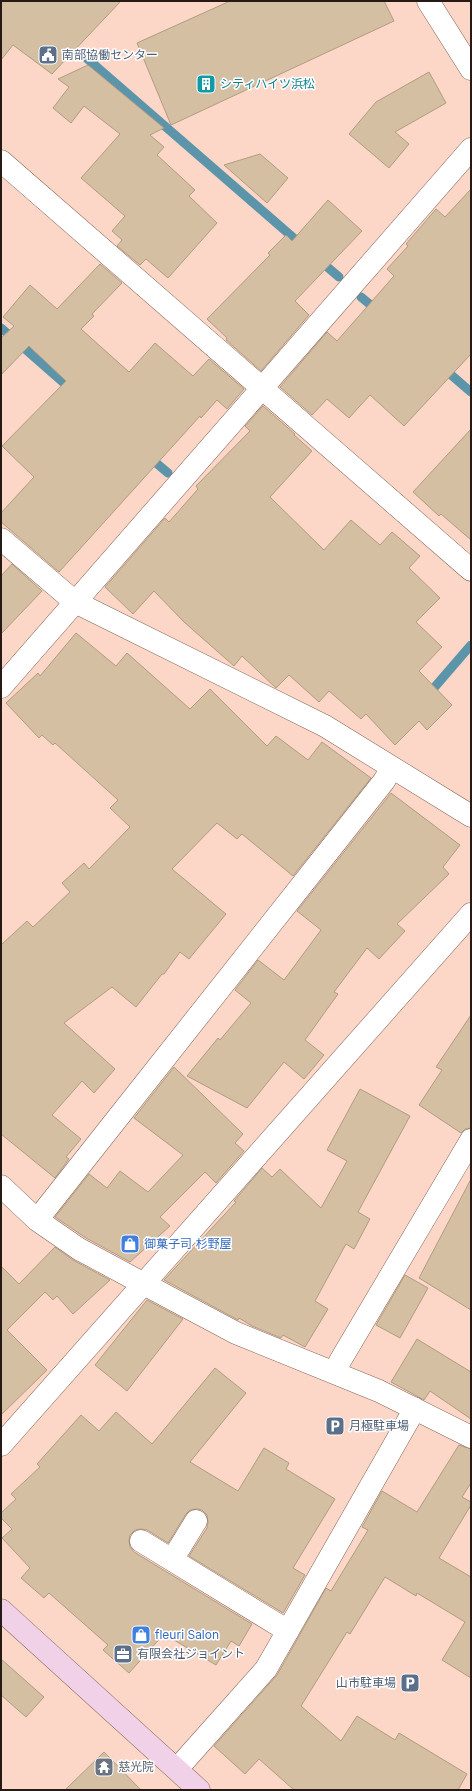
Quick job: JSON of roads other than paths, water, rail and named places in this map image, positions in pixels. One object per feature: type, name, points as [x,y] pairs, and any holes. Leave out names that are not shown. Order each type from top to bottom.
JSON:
[{"type":"street","points":[[428,1],[471,69]]},
{"type":"street","points":[[1,687],[471,149]]},
{"type":"street","points":[[1,161],[471,570]]},
{"type":"street","points":[[1,540],[76,602],[325,726],[471,816]]},
{"type":"street","points":[[37,1220],[374,794],[392,768]]},
{"type":"street","points":[[1,1445],[471,914]]},
{"type":"street","points":[[335,1373],[340,1361],[471,1140]]},
{"type":"street","points":[[1,1186],[37,1220],[79,1249],[144,1284],[236,1333],[379,1391],[471,1437]]},
{"type":"street","points":[[177,1770],[266,1669],[414,1408]]},
{"type":"street","points":[[172,1560],[196,1521]]},
{"type":"street","points":[[140,1541],[288,1631]]},
{"type":"street","points":[[1,1610],[200,1790]]},
{"type":"waterway","points":[[83,55],[304,247]]},
{"type":"waterway","points":[[318,259],[339,277]]},
{"type":"waterway","points":[[361,297],[378,311]]},
{"type":"waterway","points":[[1,328],[72,390]]},
{"type":"waterway","points":[[442,367],[471,392]]},
{"type":"waterway","points":[[148,456],[168,473]]},
{"type":"waterway","points":[[427,696],[471,645]]},
{"type":"place","name":"南部協働センター","points":[[48,55]]},
{"type":"place","name":"シティハイツ浜松","points":[[206,84]]},
{"type":"place","name":"御菓子司 杉野屋","points":[[130,1244]]},
{"type":"place","name":"月極駐車場","points":[[335,1426]]},
{"type":"place","name":"fleuri Salon","points":[[141,1635]]},
{"type":"place","name":"有限会社ジョイント","points":[[123,1654]]},
{"type":"place","name":"山市駐車場","points":[[410,1683]]},
{"type":"place","name":"慈光院","points":[[104,1767]]}]
